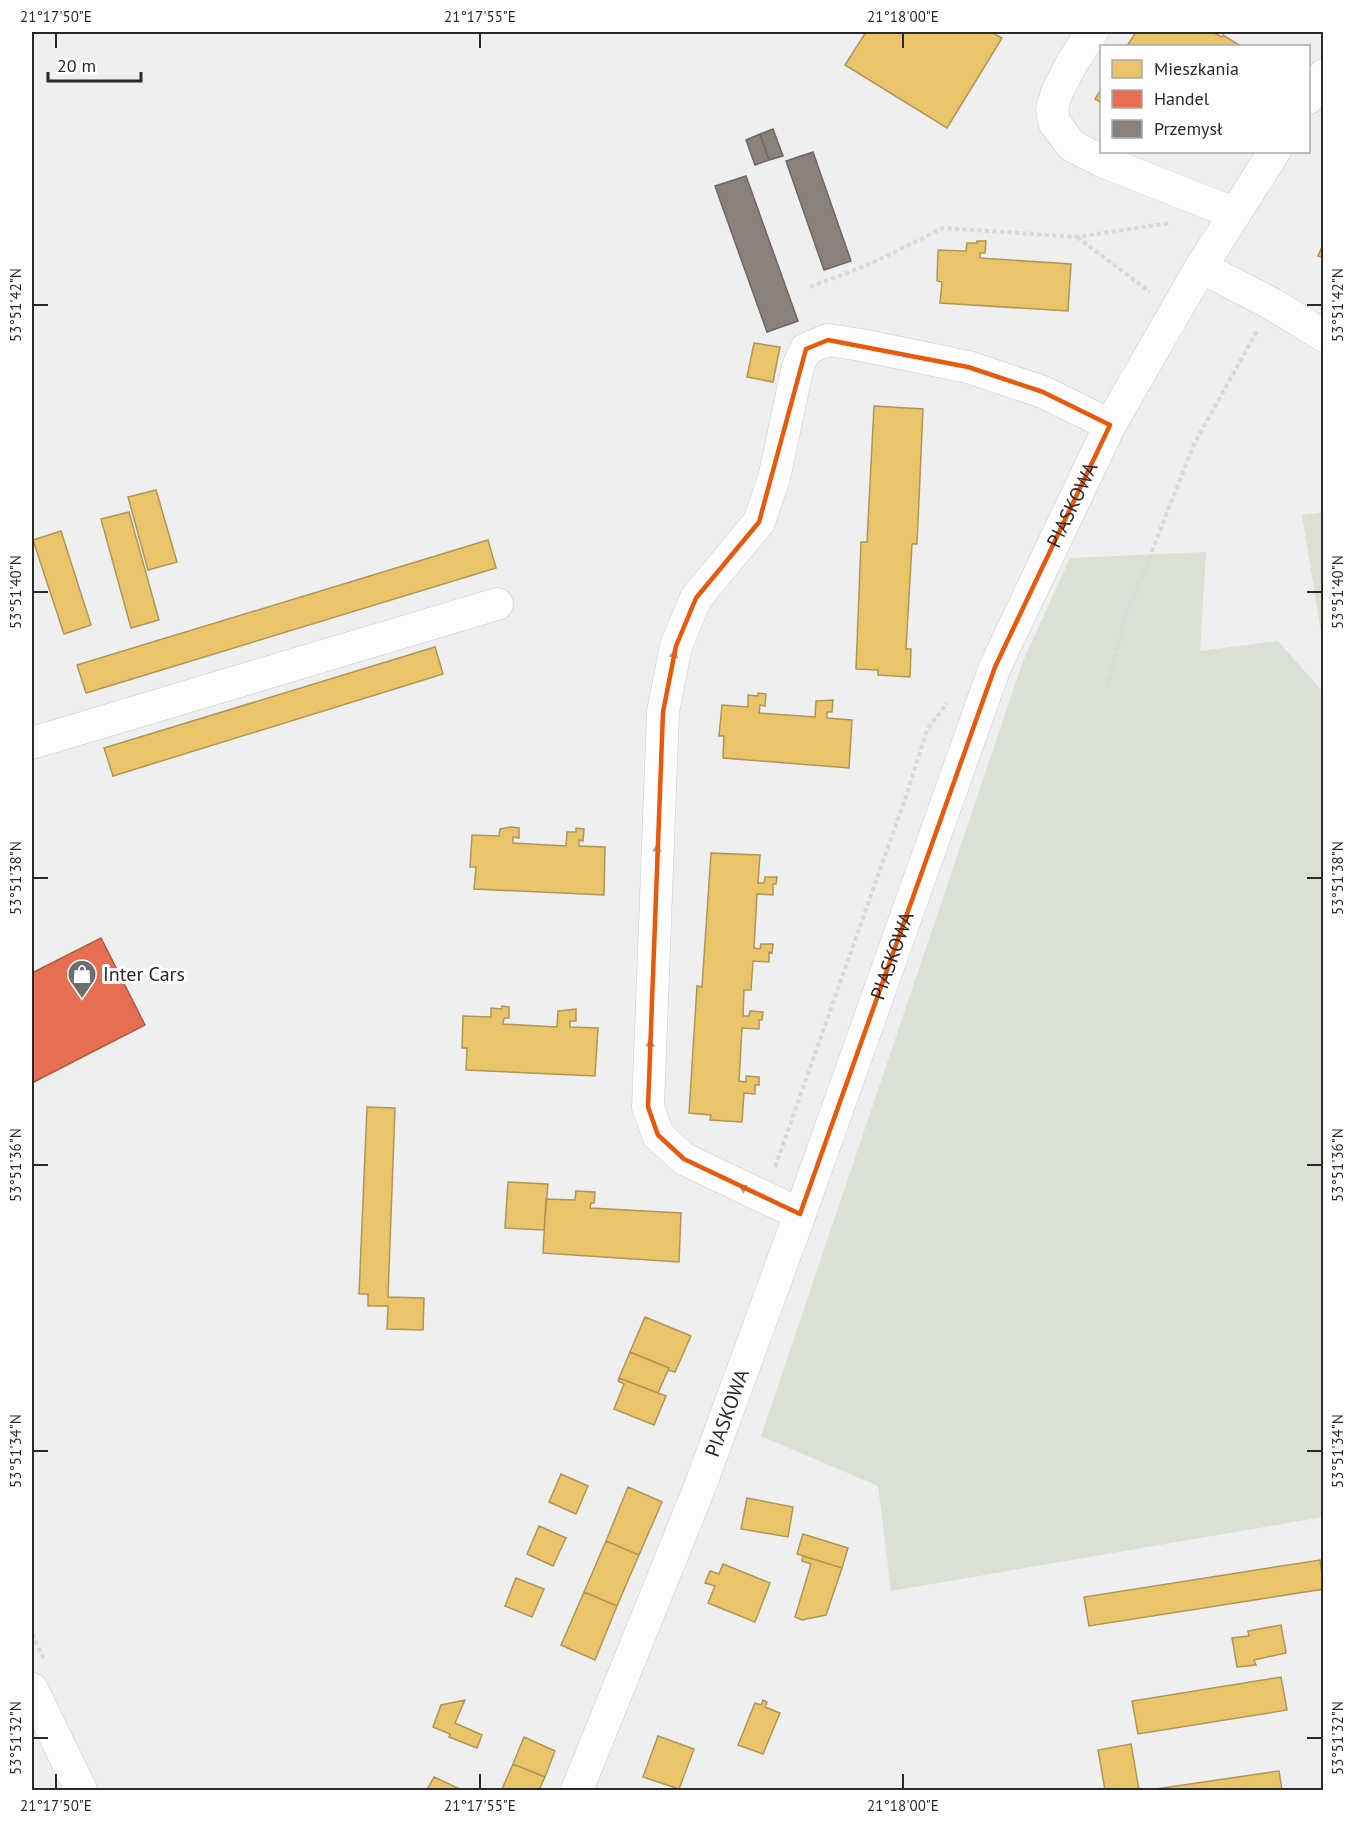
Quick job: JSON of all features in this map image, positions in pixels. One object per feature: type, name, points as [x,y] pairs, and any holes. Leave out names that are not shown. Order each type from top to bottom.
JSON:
[{"type":"street","points":[[1089,33],[1062,82],[1052,109],[1054,122],[1072,146],[1104,162],[1234,213]]},
{"type":"street","points":[[1310,95],[1323,75]]},
{"type":"street","name":"PIASKOWA","points":[[577,1791],[699,1489],[800,1214],[995,667],[1110,425],[1201,267],[1273,153]]},
{"type":"street","points":[[1201,267],[1272,304],[1323,336]]},
{"type":"street","points":[[800,1214],[684,1159],[658,1136],[648,1107],[663,712],[676,646],[696,598],[759,522],[774,478],[798,366],[806,350],[828,340],[968,367],[1043,392],[1110,425]]},
{"type":"street","points":[[32,743],[497,604]]},
{"type":"street","points":[[32,1689],[81,1791]]},
{"type":"path","points":[[810,286],[870,264],[943,228],[1077,237],[1171,223]]},
{"type":"path","points":[[1077,237],[1151,293]]},
{"type":"path","points":[[1108,687],[1124,622],[1194,444],[1272,304]]},
{"type":"highlighted area","points":[[828,340],[968,367],[1043,392],[1110,425],[995,667],[800,1214],[684,1159],[658,1135],[648,1107],[663,712],[676,646],[696,598],[759,522],[806,349]]},
{"type":"shaded area","points":[[1324,512],[1323,645],[1302,515]]},
{"type":"shaded area","points":[[1206,552],[1200,651],[1278,641],[1323,692],[1323,1517],[891,1591],[878,1486],[761,1436],[1023,661],[1070,558]]},
{"type":"building: Mieszkania","points":[[866,32],[991,32],[1002,38],[947,128],[845,65]]},
{"type":"building: Mieszkania","points":[[1136,32],[1212,32],[1222,37],[1223,35],[1239,45],[1128,45]]},
{"type":"building: Mieszkania","points":[[1100,91],[1100,102],[1095,99]]},
{"type":"building: Mieszkania","points":[[977,241],[986,241],[985,253],[980,253],[980,258],[1071,264],[1068,311],[940,303],[942,282],[937,281],[938,250],[966,251],[967,243],[977,243]]},
{"type":"building: Mieszkania","points":[[1324,242],[1324,258],[1318,256]]},
{"type":"building: Mieszkania","points":[[754,343],[780,347],[773,382],[747,377]]},
{"type":"building: Mieszkania","points":[[874,406],[923,409],[917,544],[912,544],[906,649],[911,649],[910,677],[878,675],[878,670],[856,669],[861,542],[867,542]]},
{"type":"building: Mieszkania","points":[[156,490],[177,562],[148,570],[128,497]]},
{"type":"building: Mieszkania","points":[[129,512],[159,620],[131,628],[101,519]]},
{"type":"building: Mieszkania","points":[[61,531],[91,625],[64,634],[33,540]]},
{"type":"building: Mieszkania","points":[[488,540],[496,568],[86,693],[77,665]]},
{"type":"building: Mieszkania","points":[[435,647],[443,674],[113,776],[104,748]]},
{"type":"building: Mieszkania","points":[[758,693],[766,694],[765,706],[760,705],[759,713],[815,717],[816,701],[833,700],[832,712],[827,712],[827,718],[852,720],[849,768],[723,758],[724,736],[719,736],[722,705],[748,707],[748,695],[758,696]]},
{"type":"building: Mieszkania","points":[[519,828],[519,838],[513,837],[513,843],[566,846],[567,832],[576,832],[576,828],[584,829],[583,841],[579,840],[579,846],[605,847],[604,895],[474,889],[476,867],[470,867],[472,835],[499,836],[500,829]]},
{"type":"building: Mieszkania","points":[[711,853],[760,855],[758,883],[764,883],[765,877],[777,877],[776,884],[773,884],[773,895],[757,894],[754,948],[760,949],[761,944],[773,944],[772,953],[769,952],[769,962],[753,961],[751,990],[744,990],[743,1016],[749,1016],[750,1011],[763,1012],[762,1020],[759,1020],[759,1029],[742,1028],[739,1081],[746,1082],[746,1076],[759,1077],[759,1085],[755,1085],[755,1094],[744,1093],[742,1122],[710,1120],[711,1115],[689,1113],[697,986],[702,987]]},
{"type":"building: Mieszkania","points":[[502,1006],[509,1007],[509,1018],[504,1018],[503,1024],[557,1027],[558,1011],[576,1009],[576,1021],[570,1021],[570,1027],[598,1028],[595,1076],[466,1070],[467,1048],[462,1048],[463,1016],[491,1017],[491,1008],[502,1009]]},
{"type":"building: Mieszkania","points":[[367,1107],[395,1108],[388,1297],[424,1298],[423,1330],[387,1329],[388,1306],[368,1306],[368,1294],[359,1294]]},
{"type":"building: Mieszkania","points":[[508,1182],[548,1184],[544,1230],[505,1228]]},
{"type":"building: Mieszkania","points":[[576,1191],[595,1192],[594,1203],[591,1203],[590,1208],[681,1213],[679,1262],[543,1253],[546,1199],[575,1200]]},
{"type":"building: Mieszkania","points":[[645,1317],[691,1336],[675,1372],[630,1352]]},
{"type":"building: Mieszkania","points":[[630,1352],[669,1368],[658,1393],[619,1378]]},
{"type":"building: Mieszkania","points":[[619,1378],[666,1396],[654,1425],[614,1409],[624,1384],[618,1381]]},
{"type":"building: Mieszkania","points":[[561,1474],[588,1486],[576,1514],[549,1502]]},
{"type":"building: Mieszkania","points":[[628,1487],[662,1502],[639,1555],[606,1541]]},
{"type":"building: Mieszkania","points":[[747,1498],[793,1507],[788,1537],[741,1529]]},
{"type":"building: Mieszkania","points":[[539,1526],[566,1538],[553,1566],[527,1554]]},
{"type":"building: Mieszkania","points":[[803,1534],[848,1548],[842,1568],[797,1554]]},
{"type":"building: Mieszkania","points":[[606,1541],[639,1555],[617,1606],[584,1592]]},
{"type":"building: Mieszkania","points":[[803,1556],[842,1568],[826,1615],[802,1620],[795,1617],[811,1564],[802,1561]]},
{"type":"building: Mieszkania","points":[[1320,1560],[1324,1589],[1089,1626],[1084,1597]]},
{"type":"building: Mieszkania","points":[[723,1564],[770,1583],[755,1622],[708,1603],[715,1586],[705,1583],[710,1571],[719,1574]]},
{"type":"building: Mieszkania","points":[[516,1578],[544,1589],[532,1617],[505,1606]]},
{"type":"building: Mieszkania","points":[[584,1592],[617,1606],[595,1660],[561,1645]]},
{"type":"building: Mieszkania","points":[[1281,1625],[1286,1653],[1254,1660],[1256,1665],[1237,1667],[1232,1638],[1249,1636],[1248,1631]]},
{"type":"building: Mieszkania","points":[[1281,1677],[1287,1710],[1138,1734],[1132,1701]]},
{"type":"building: Mieszkania","points":[[465,1700],[455,1723],[482,1735],[477,1748],[449,1737],[450,1734],[433,1727],[441,1705]]},
{"type":"building: Mieszkania","points":[[763,1700],[767,1702],[765,1707],[780,1713],[763,1754],[738,1745],[755,1703],[761,1705]]},
{"type":"building: Mieszkania","points":[[658,1736],[694,1749],[679,1789],[643,1777]]},
{"type":"building: Mieszkania","points":[[524,1737],[555,1751],[545,1777],[513,1764]]},
{"type":"building: Mieszkania","points":[[1131,1744],[1139,1790],[1105,1790],[1098,1750]]},
{"type":"building: Mieszkania","points":[[513,1764],[545,1777],[539,1790],[502,1789]]},
{"type":"building: Mieszkania","points":[[1279,1771],[1282,1790],[1149,1790]]},
{"type":"building: Mieszkania","points":[[434,1777],[462,1790],[427,1790]]},
{"type":"building: Handel","name":"Inter Cars","points":[[101,938],[145,1025],[32,1083],[32,973]]},
{"type":"building: Przemysł","points":[[773,129],[783,156],[769,160],[760,134]]},
{"type":"building: Przemysł","points":[[760,134],[769,160],[755,165],[746,140]]},
{"type":"building: Przemysł","points":[[813,152],[851,261],[824,270],[786,161]]},
{"type":"building: Przemysł","points":[[746,176],[798,321],[767,332],[715,186]]},
{"type":"place","name":"Inter Cars","points":[[82,1000]]}]
